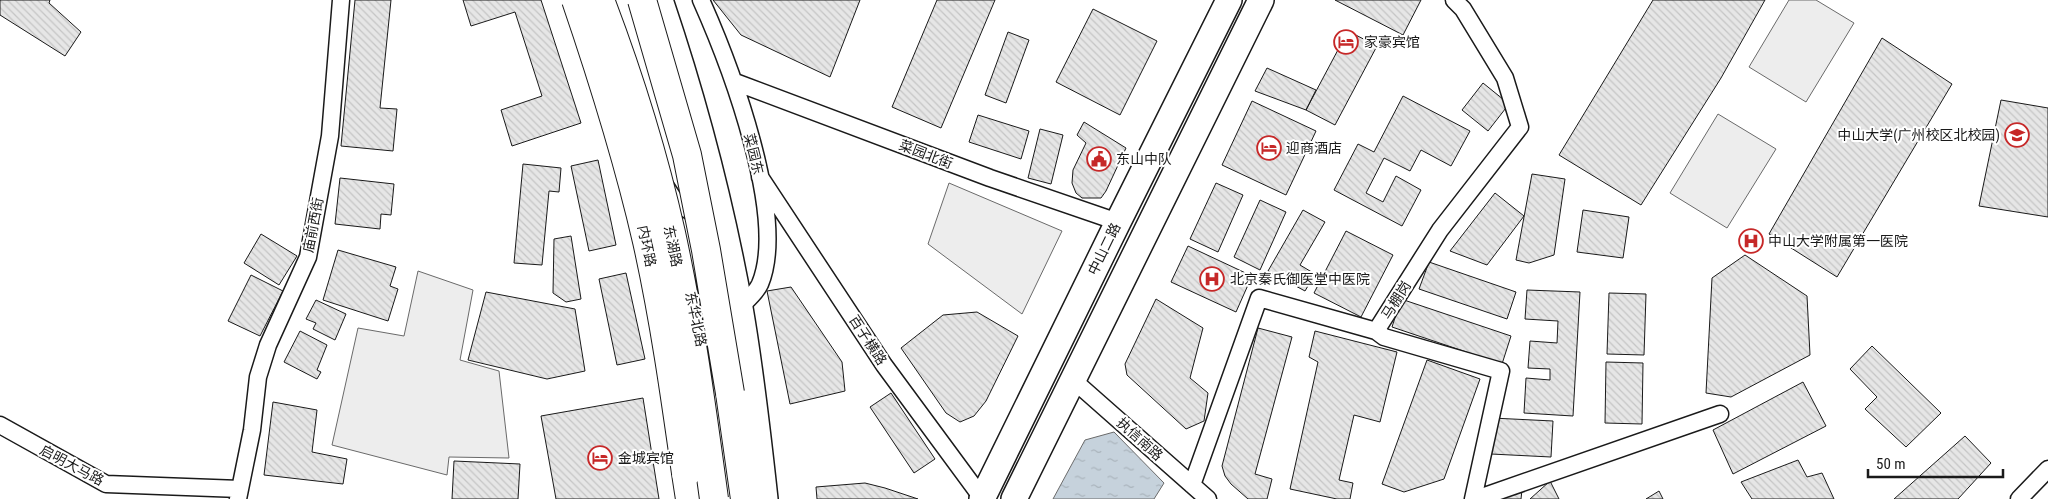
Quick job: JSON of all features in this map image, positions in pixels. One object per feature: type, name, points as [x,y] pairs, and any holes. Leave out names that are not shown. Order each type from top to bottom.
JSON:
[{"type":"highway","name":"内环路","points":[[576,0],[622,146],[647,242],[671,372],[690,499]]},
{"type":"highway","name":"东湖路","points":[[602,0],[636,100],[671,232],[685,303],[714,499]]},
{"type":"highway","points":[[648,6],[687,155],[697,203],[719,324],[745,499]]},
{"type":"main road","name":"东华北路","points":[[602,0],[644,118],[696,317],[728,499]]},
{"type":"main road","points":[[620,0],[674,159],[688,181],[720,213]]},
{"type":"main road","name":"中山二路","points":[[982,499],[1229,0]]},
{"type":"main road","points":[[1014,499],[1261,0]]},
{"type":"main road","points":[[648,6],[681,63],[709,165],[740,307],[766,499]]},
{"type":"main road","points":[[661,125],[709,165]]},
{"type":"main road","points":[[669,211],[711,304],[722,310],[740,307]]},
{"type":"main road","points":[[665,381],[707,376],[741,382],[752,387]]},
{"type":"street","name":"庙前西街","points":[[239,494],[252,430],[258,377],[268,344],[308,257],[330,136],[341,0]]},
{"type":"street","name":"菜园东","points":[[701,0],[735,82],[760,177],[768,228],[768,249],[760,285],[740,307]]},
{"type":"street","name":"马棚岗","points":[[1192,485],[1259,298],[1376,331],[1440,230],[1520,128],[1505,78],[1463,9],[1454,0]]},
{"type":"street","name":"菜园北街","points":[[735,82],[990,178],[1118,222]]},
{"type":"street","name":"百子横路","points":[[760,177],[884,365],[982,499]]},
{"type":"street","points":[[1376,331],[1384,337],[1501,371],[1474,499]]},
{"type":"street","name":"执信南路","points":[[1072,379],[1208,499]]},
{"type":"street","points":[[1474,499],[1720,414]]},
{"type":"street","name":"启明大马路","points":[[0,425],[106,484],[239,494]]},
{"type":"street","points":[[2019,499],[2048,469]]},
{"type":"shaded area","points":[[1789,0],[1816,0],[1854,23],[1806,102],[1749,67]]},
{"type":"shaded area","points":[[1718,114],[1776,149],[1727,228],[1670,193]]},
{"type":"shaded area","points":[[949,183],[1062,231],[1022,314],[928,244]]},
{"type":"shaded area","points":[[418,271],[473,290],[460,360],[499,371],[509,458],[449,457],[447,475],[332,445],[358,328],[404,336]]},
{"type":"water","points":[[1114,432],[1164,483],[1154,499],[1053,499],[1085,440]]},
{"type":"building","points":[[0,0],[50,0],[49,3],[81,32],[65,56],[0,15]]},
{"type":"building","points":[[355,0],[391,0],[380,108],[397,109],[393,151],[341,146]]},
{"type":"building","points":[[463,0],[541,0],[581,123],[512,146],[501,110],[542,96],[515,12],[471,26]]},
{"type":"building","points":[[713,0],[860,0],[830,77],[741,35]]},
{"type":"building","points":[[937,0],[995,0],[941,128],[892,107]]},
{"type":"building","points":[[1335,0],[1421,0],[1403,35]]},
{"type":"building","points":[[1653,0],[1765,0],[1721,78],[1641,205],[1559,155]]},
{"type":"building","points":[[1093,9],[1157,41],[1120,115],[1056,82]]},
{"type":"building","points":[[1348,31],[1377,46],[1335,125],[1306,110]]},
{"type":"building","points":[[1008,32],[1029,40],[1006,103],[985,95]]},
{"type":"building","points":[[1882,38],[1952,84],[1837,277],[1769,234]]},
{"type":"building","points":[[1267,68],[1316,90],[1306,110],[1255,91]]},
{"type":"building","points":[[1483,83],[1509,104],[1488,131],[1462,110]]},
{"type":"building","points":[[1403,96],[1470,131],[1451,166],[1421,150],[1410,171],[1384,158],[1366,193],[1383,202],[1396,176],[1421,190],[1402,226],[1334,190],[1358,144],[1374,152]]},
{"type":"building","points":[[2001,100],[2048,108],[2048,217],[1979,206]]},
{"type":"building","name":"迎商酒店","points":[[1252,101],[1316,131],[1286,195],[1222,165]]},
{"type":"building","points":[[978,115],[1029,131],[1021,159],[969,142]]},
{"type":"building","name":"东山中队","points":[[1084,122],[1126,148],[1101,198],[1082,198],[1076,193],[1072,183],[1073,170],[1086,143],[1077,135]]},
{"type":"building","points":[[1040,129],[1063,135],[1051,184],[1028,178]]},
{"type":"building","points":[[598,160],[616,245],[589,251],[571,166]]},
{"type":"building","points":[[523,164],[561,168],[559,192],[549,191],[542,265],[514,263]]},
{"type":"building","points":[[1532,174],[1565,179],[1554,255],[1529,263],[1516,260]]},
{"type":"building","points":[[340,178],[394,184],[391,215],[381,214],[380,229],[335,224]]},
{"type":"building","points":[[1216,183],[1243,195],[1218,252],[1190,239]]},
{"type":"building","points":[[1495,193],[1524,216],[1487,265],[1450,251]]},
{"type":"building","points":[[1260,200],[1286,212],[1260,270],[1234,257]]},
{"type":"building","points":[[1303,210],[1325,222],[1300,265],[1315,274],[1305,291],[1268,271]]},
{"type":"building","points":[[1583,210],[1629,217],[1623,258],[1577,252]]},
{"type":"building","points":[[1346,231],[1393,255],[1361,317],[1314,293]]},
{"type":"building","points":[[261,234],[297,256],[279,285],[244,263]]},
{"type":"building","points":[[571,236],[581,299],[566,302],[553,293],[554,239]]},
{"type":"building","name":"北京秦氏御医堂中医院","points":[[1188,246],[1252,276],[1236,312],[1171,282]]},
{"type":"building","points":[[338,250],[396,267],[390,286],[398,289],[388,321],[323,300]]},
{"type":"building","points":[[1745,255],[1807,296],[1810,355],[1731,397],[1706,393],[1712,278]]},
{"type":"building","points":[[1429,262],[1516,292],[1507,319],[1419,289]]},
{"type":"building","points":[[626,273],[645,359],[617,365],[599,279]]},
{"type":"building","points":[[251,275],[283,291],[260,336],[228,321]]},
{"type":"building","points":[[791,287],[842,362],[845,391],[790,404],[767,291]]},
{"type":"building","points":[[1527,290],[1580,292],[1573,416],[1524,413],[1526,378],[1550,380],[1550,369],[1528,368],[1530,341],[1557,343],[1558,321],[1525,319]]},
{"type":"building","points":[[486,292],[575,309],[585,371],[547,379],[468,360]]},
{"type":"building","points":[[1609,293],[1646,294],[1644,355],[1607,354]]},
{"type":"building","points":[[1156,299],[1203,328],[1190,378],[1208,393],[1204,421],[1186,429],[1127,375],[1125,364]]},
{"type":"building","points":[[1401,299],[1511,336],[1502,364],[1392,327]]},
{"type":"building","points":[[316,300],[346,314],[335,340],[313,329],[316,323],[306,319]]},
{"type":"building","points":[[977,312],[1018,336],[986,401],[974,416],[960,422],[946,413],[901,348],[943,315]]},
{"type":"building","points":[[1258,328],[1292,337],[1255,474],[1272,479],[1267,499],[1248,499],[1231,484],[1225,476],[1222,466]]},
{"type":"building","points":[[300,331],[327,345],[317,370],[321,372],[317,379],[284,362]]},
{"type":"building","points":[[1315,331],[1397,352],[1380,422],[1354,415],[1339,480],[1353,483],[1350,499],[1337,499],[1290,489],[1318,362],[1309,357]]},
{"type":"building","points":[[1872,346],[1941,413],[1906,447],[1865,409],[1877,397],[1850,369]]},
{"type":"building","points":[[1427,360],[1480,379],[1444,479],[1404,492],[1382,484]]},
{"type":"building","points":[[1606,362],[1643,363],[1642,424],[1605,423]]},
{"type":"building","points":[[1803,382],[1826,426],[1733,474],[1713,430]]},
{"type":"building","points":[[891,393],[935,459],[914,473],[870,407]]},
{"type":"building","name":"金城宾馆","points":[[643,398],[659,499],[556,499],[541,416]]},
{"type":"building","points":[[273,402],[317,410],[312,452],[347,459],[343,484],[264,475]]},
{"type":"building","points":[[1492,418],[1553,421],[1551,457],[1491,454]]},
{"type":"building","points":[[1965,436],[1991,463],[1958,499],[1894,499]]},
{"type":"building","points":[[1798,460],[1807,477],[1822,473],[1834,499],[1752,499],[1741,482]]},
{"type":"building","points":[[454,461],[520,464],[518,499],[452,499]]},
{"type":"building","points":[[1550,481],[1559,499],[1530,499]]},
{"type":"building","points":[[865,483],[918,499],[817,499],[816,487]]},
{"type":"building","points":[[1522,490],[1521,499],[1491,499]]},
{"type":"building","points":[[1659,491],[1663,499],[1646,499]]},
{"type":"place","name":"家豪宾馆","points":[[1346,42]]},
{"type":"place","name":"中山大学(广州校区北校园)","points":[[2017,135]]},
{"type":"place","name":"迎商酒店","points":[[1269,148]]},
{"type":"place","name":"东山中队","points":[[1099,159]]},
{"type":"place","name":"中山大学附属第一医院","points":[[1751,241]]},
{"type":"place","name":"北京秦氏御医堂中医院","points":[[1212,279]]},
{"type":"place","name":"金城宾馆","points":[[600,458]]}]
